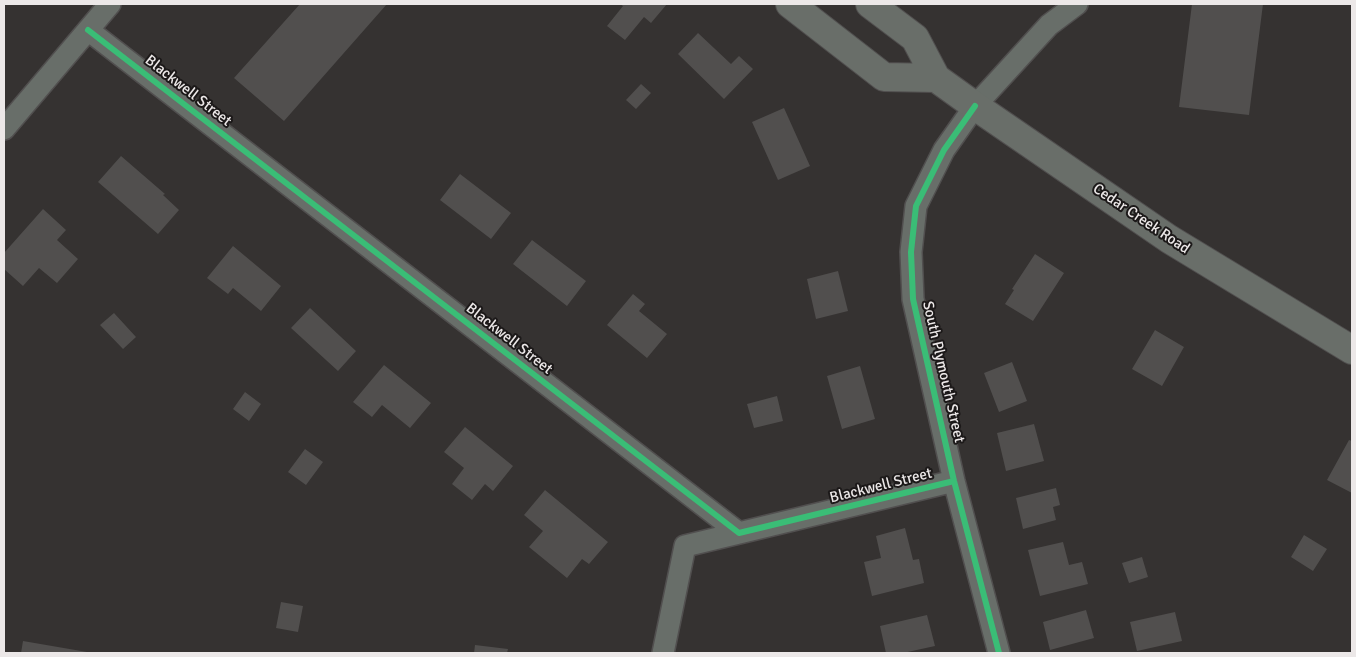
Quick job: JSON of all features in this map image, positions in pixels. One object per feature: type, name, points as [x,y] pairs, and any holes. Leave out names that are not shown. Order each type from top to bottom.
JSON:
[{"type":"main road","points":[[790,4],[884,77],[936,78]]},
{"type":"main road","name":"Cedar Creek Road","points":[[870,4],[915,38],[936,78],[975,106],[1169,239],[1352,350]]},
{"type":"street","points":[[4,129],[110,4]]},
{"type":"street","name":"South Plymouth Street","points":[[999,653],[954,481],[913,299],[911,252],[916,206],[944,150],[975,106],[1049,25],[1077,4]]},
{"type":"street","name":"Blackwell Street","points":[[88,30],[739,533],[954,481]]},
{"type":"street","points":[[663,653],[685,546],[739,533]]},
{"type":"building","points":[[300,4],[387,4],[284,121],[234,78]]},
{"type":"building","points":[[620,4],[667,4],[651,23],[644,17],[625,40],[607,26],[623,6]]},
{"type":"building","points":[[1192,4],[1263,4],[1249,115],[1179,107]]},
{"type":"building","points":[[698,33],[731,64],[739,56],[753,69],[724,99],[678,54]]},
{"type":"building","points":[[641,84],[651,93],[636,109],[626,100]]},
{"type":"building","points":[[784,108],[810,166],[778,180],[752,122]]},
{"type":"building","points":[[121,156],[165,194],[163,195],[179,210],[158,234],[98,182]]},
{"type":"building","points":[[460,174],[511,213],[491,239],[440,200]]},
{"type":"building","points":[[43,209],[66,230],[57,240],[78,259],[57,283],[39,268],[23,286],[4,269],[4,253]]},
{"type":"building","points":[[532,240],[586,281],[567,306],[513,264]]},
{"type":"building","points":[[233,246],[281,286],[261,311],[233,288],[228,294],[207,278]]},
{"type":"building","points":[[1035,254],[1064,273],[1033,321],[1005,304],[1014,290],[1012,289]]},
{"type":"building","points":[[838,271],[848,311],[816,319],[807,279]]},
{"type":"building","points":[[633,294],[645,304],[639,311],[667,334],[647,358],[607,325]]},
{"type":"building","points":[[310,308],[356,351],[338,371],[291,328]]},
{"type":"building","points":[[114,313],[136,337],[123,349],[100,325]]},
{"type":"building","points":[[1155,330],[1184,347],[1162,386],[1132,369]]},
{"type":"building","points":[[1012,362],[1027,401],[999,412],[984,373]]},
{"type":"building","points":[[384,365],[431,403],[410,428],[382,405],[372,417],[353,402]]},
{"type":"building","points":[[860,366],[875,419],[842,429],[827,376]]},
{"type":"building","points":[[245,392],[261,404],[249,421],[233,409]]},
{"type":"building","points":[[777,396],[783,421],[754,428],[747,404]]},
{"type":"building","points":[[1034,424],[1044,461],[1006,471],[997,433]]},
{"type":"building","points":[[465,427],[513,466],[493,491],[485,484],[472,500],[452,484],[464,468],[444,452]]},
{"type":"building","points":[[1349,440],[1352,441],[1352,493],[1327,480]]},
{"type":"building","points":[[305,449],[323,462],[306,485],[288,472]]},
{"type":"building","points":[[1056,488],[1060,505],[1053,507],[1056,520],[1023,529],[1016,498]]},
{"type":"building","points":[[545,490],[608,542],[589,564],[582,559],[567,578],[529,547],[543,531],[524,515]]},
{"type":"building","points":[[905,528],[913,560],[919,559],[924,583],[872,596],[864,562],[881,558],[876,536]]},
{"type":"building","points":[[1304,535],[1327,549],[1313,571],[1291,557]]},
{"type":"building","points":[[1063,542],[1069,565],[1082,562],[1088,584],[1040,596],[1028,550]]},
{"type":"building","points":[[1142,557],[1148,577],[1129,583],[1122,563]]},
{"type":"building","points":[[281,602],[303,606],[298,632],[276,628]]},
{"type":"building","points":[[1086,610],[1094,638],[1050,650],[1043,622]]},
{"type":"building","points":[[1175,612],[1182,641],[1137,651],[1130,622]]},
{"type":"building","points":[[927,615],[935,646],[903,653],[886,653],[880,626]]},
{"type":"building","points":[[23,641],[87,652],[87,653],[21,653]]},
{"type":"building","points":[[475,645],[508,649],[507,653],[474,653]]},
{"type":"cycle path","points":[[88,30],[739,533],[954,481]]},
{"type":"cycle path","points":[[975,106],[944,150],[916,206],[911,252],[913,299],[954,481],[999,653]]}]
